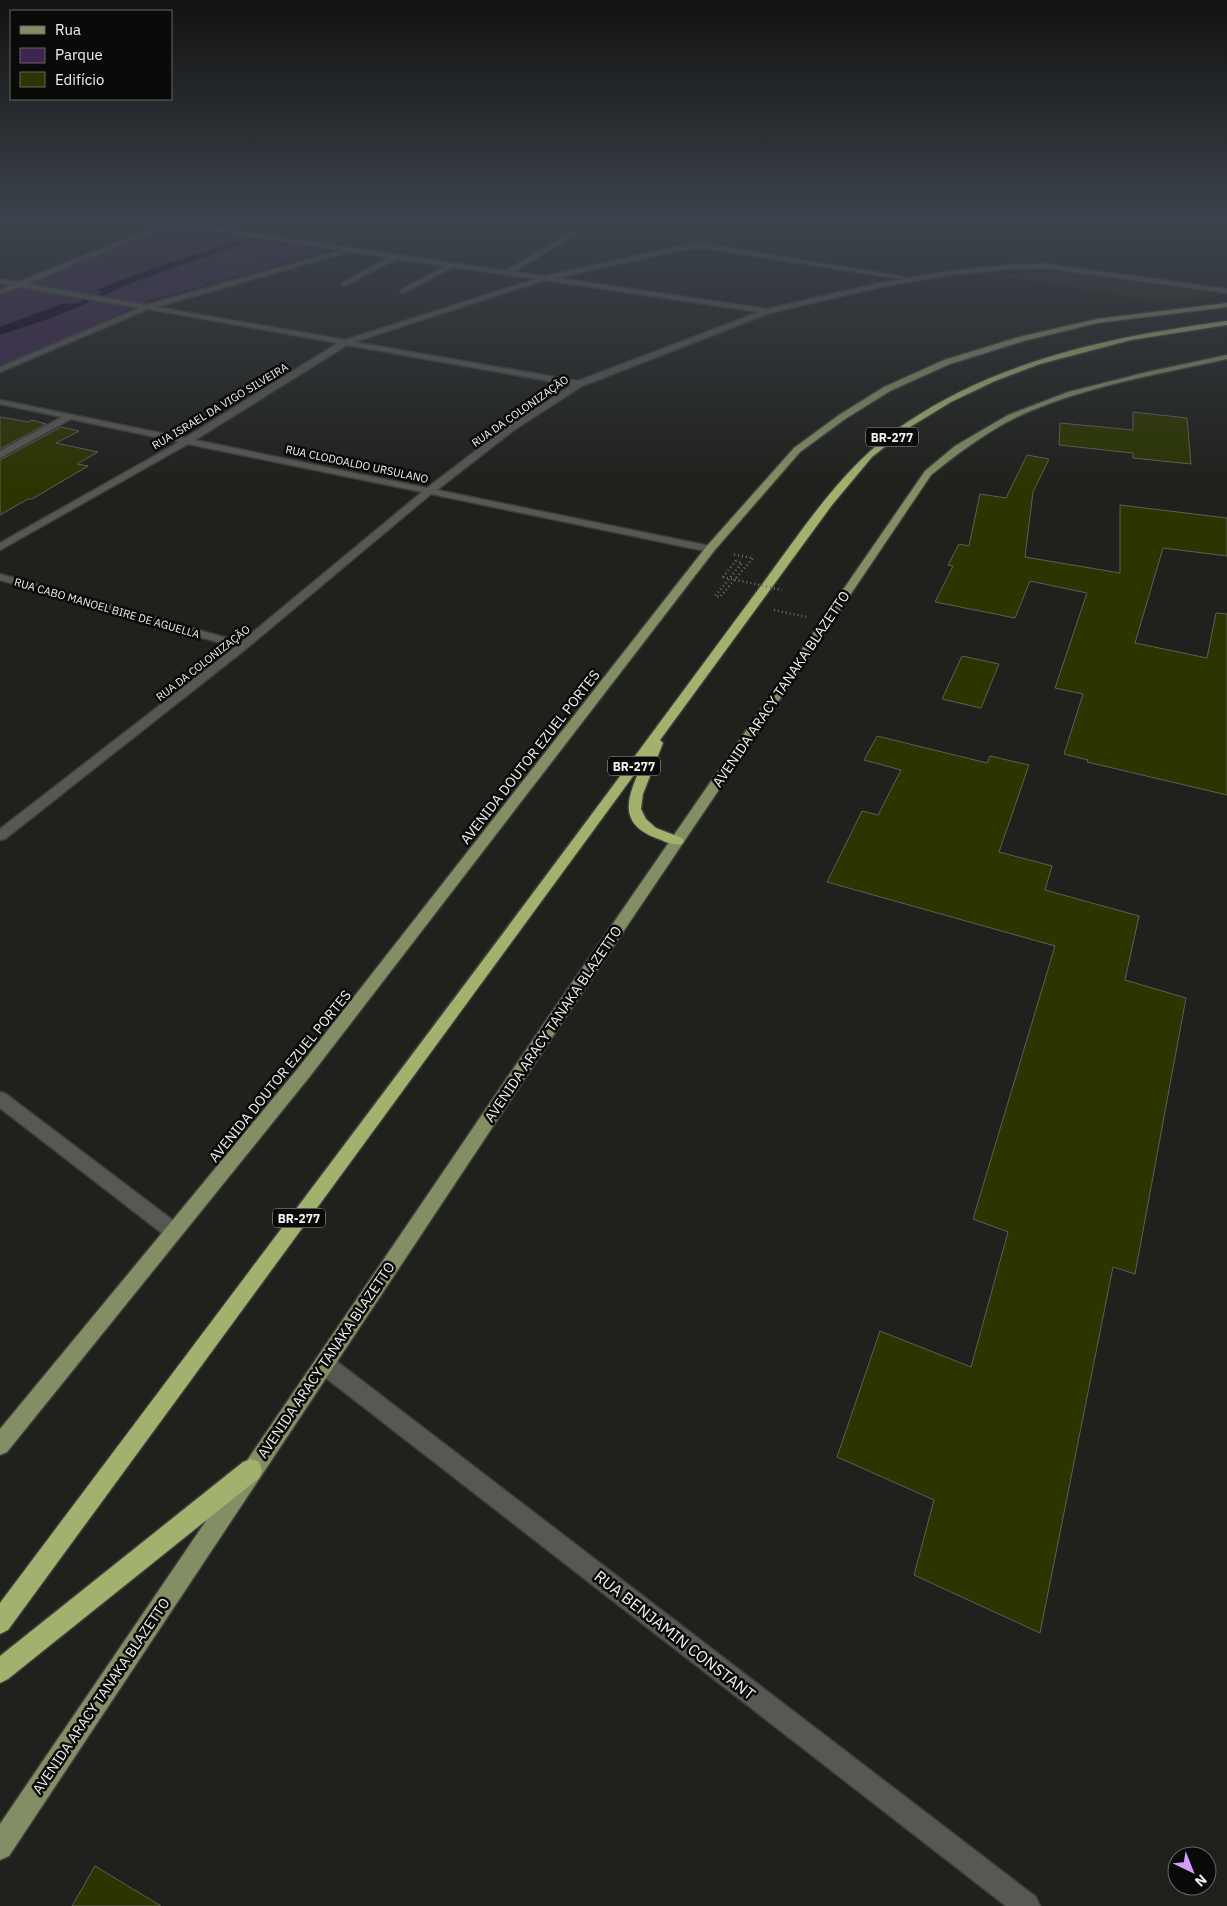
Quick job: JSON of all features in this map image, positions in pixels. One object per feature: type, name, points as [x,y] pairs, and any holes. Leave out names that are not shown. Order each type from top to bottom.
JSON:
[{"type":"highway","name":"BR-277","points":[[0,1622],[598,815],[668,716],[831,499],[868,456],[899,432],[956,396],[988,381],[1055,356],[1126,338],[1227,323]]},
{"type":"highway","points":[[668,716],[636,794],[634,809],[640,821],[652,831],[677,841]]},
{"type":"highway","points":[[0,1671],[251,1470]]},
{"type":"main road","name":"AVENIDA DOUTOR EZUEL PORTES","points":[[0,1445],[305,1071],[710,550],[798,450],[842,417],[887,389],[947,362],[1022,339],[1097,321],[1203,308]]},
{"type":"main road","name":"AVENIDA ARACY TANAKA BLAZETTO","points":[[0,1847],[251,1470],[928,473],[958,448],[1011,417],[1071,394],[1147,374],[1227,357]]},
{"type":"street","points":[[0,370],[144,308]]},
{"type":"street","points":[[151,308],[579,384]]},
{"type":"street","name":"RUA ISRAEL DA VIGO SILVEIRA","points":[[0,547],[188,440],[346,342],[452,308]]},
{"type":"street","points":[[747,308],[768,311]]},
{"type":"street","name":"RUA DA COLONIZAÇÃO","points":[[0,836],[243,646],[429,490],[511,428],[579,384],[768,311],[782,308]]},
{"type":"street","name":"RUA CLODOALDO URSULANO","points":[[0,402],[710,550]]},
{"type":"street","points":[[0,455],[71,416]]},
{"type":"street","name":"RUA CABO MANOEL BIRE DE AGUELLA","points":[[0,577],[243,646]]},
{"type":"street","points":[[0,1098],[173,1231]]},
{"type":"street","name":"RUA BENJAMIN CONSTANT","points":[[324,1364],[1027,1906]]},
{"type":"path","points":[[710,550],[753,558],[720,597],[715,596],[742,563],[736,561],[723,577],[782,590],[786,584]]},
{"type":"path","points":[[772,592],[777,586]]},
{"type":"path","points":[[770,609],[827,622]]},
{"type":"green space","points":[[0,308],[132,308],[0,368]]},
{"type":"shaded area","points":[[51,308],[75,308],[0,335],[0,327]]},
{"type":"building","points":[[1133,412],[1187,418],[1191,464],[1133,458],[1133,453],[1059,445],[1060,423],[1133,430]]},
{"type":"building","points":[[0,417],[29,422],[32,420],[46,424],[0,449]]},
{"type":"building","points":[[61,427],[79,431],[56,443],[98,452],[77,464],[88,466],[32,499],[28,499],[0,515],[0,460]]},
{"type":"building","points":[[1027,455],[1049,459],[1033,492],[1025,557],[1120,573],[1120,505],[1227,518],[1227,556],[1163,548],[1135,643],[1207,658],[1216,613],[1227,614],[1227,795],[1087,762],[1088,760],[1064,754],[1083,694],[1055,688],[1087,593],[1030,581],[1015,618],[935,602],[953,566],[948,565],[959,544],[969,546],[980,494],[1006,498]]},
{"type":"building","points":[[962,656],[999,664],[981,708],[942,699]]},
{"type":"building","points":[[877,736],[987,763],[990,756],[1029,765],[999,852],[1052,866],[1045,890],[1139,916],[1125,980],[1186,998],[1135,1274],[1113,1267],[1040,1633],[914,1575],[934,1500],[837,1457],[880,1331],[971,1367],[1008,1232],[973,1219],[1055,946],[827,882],[862,811],[878,815],[901,770],[864,760]]},
{"type":"building","points":[[95,1866],[161,1906],[72,1906]]}]
